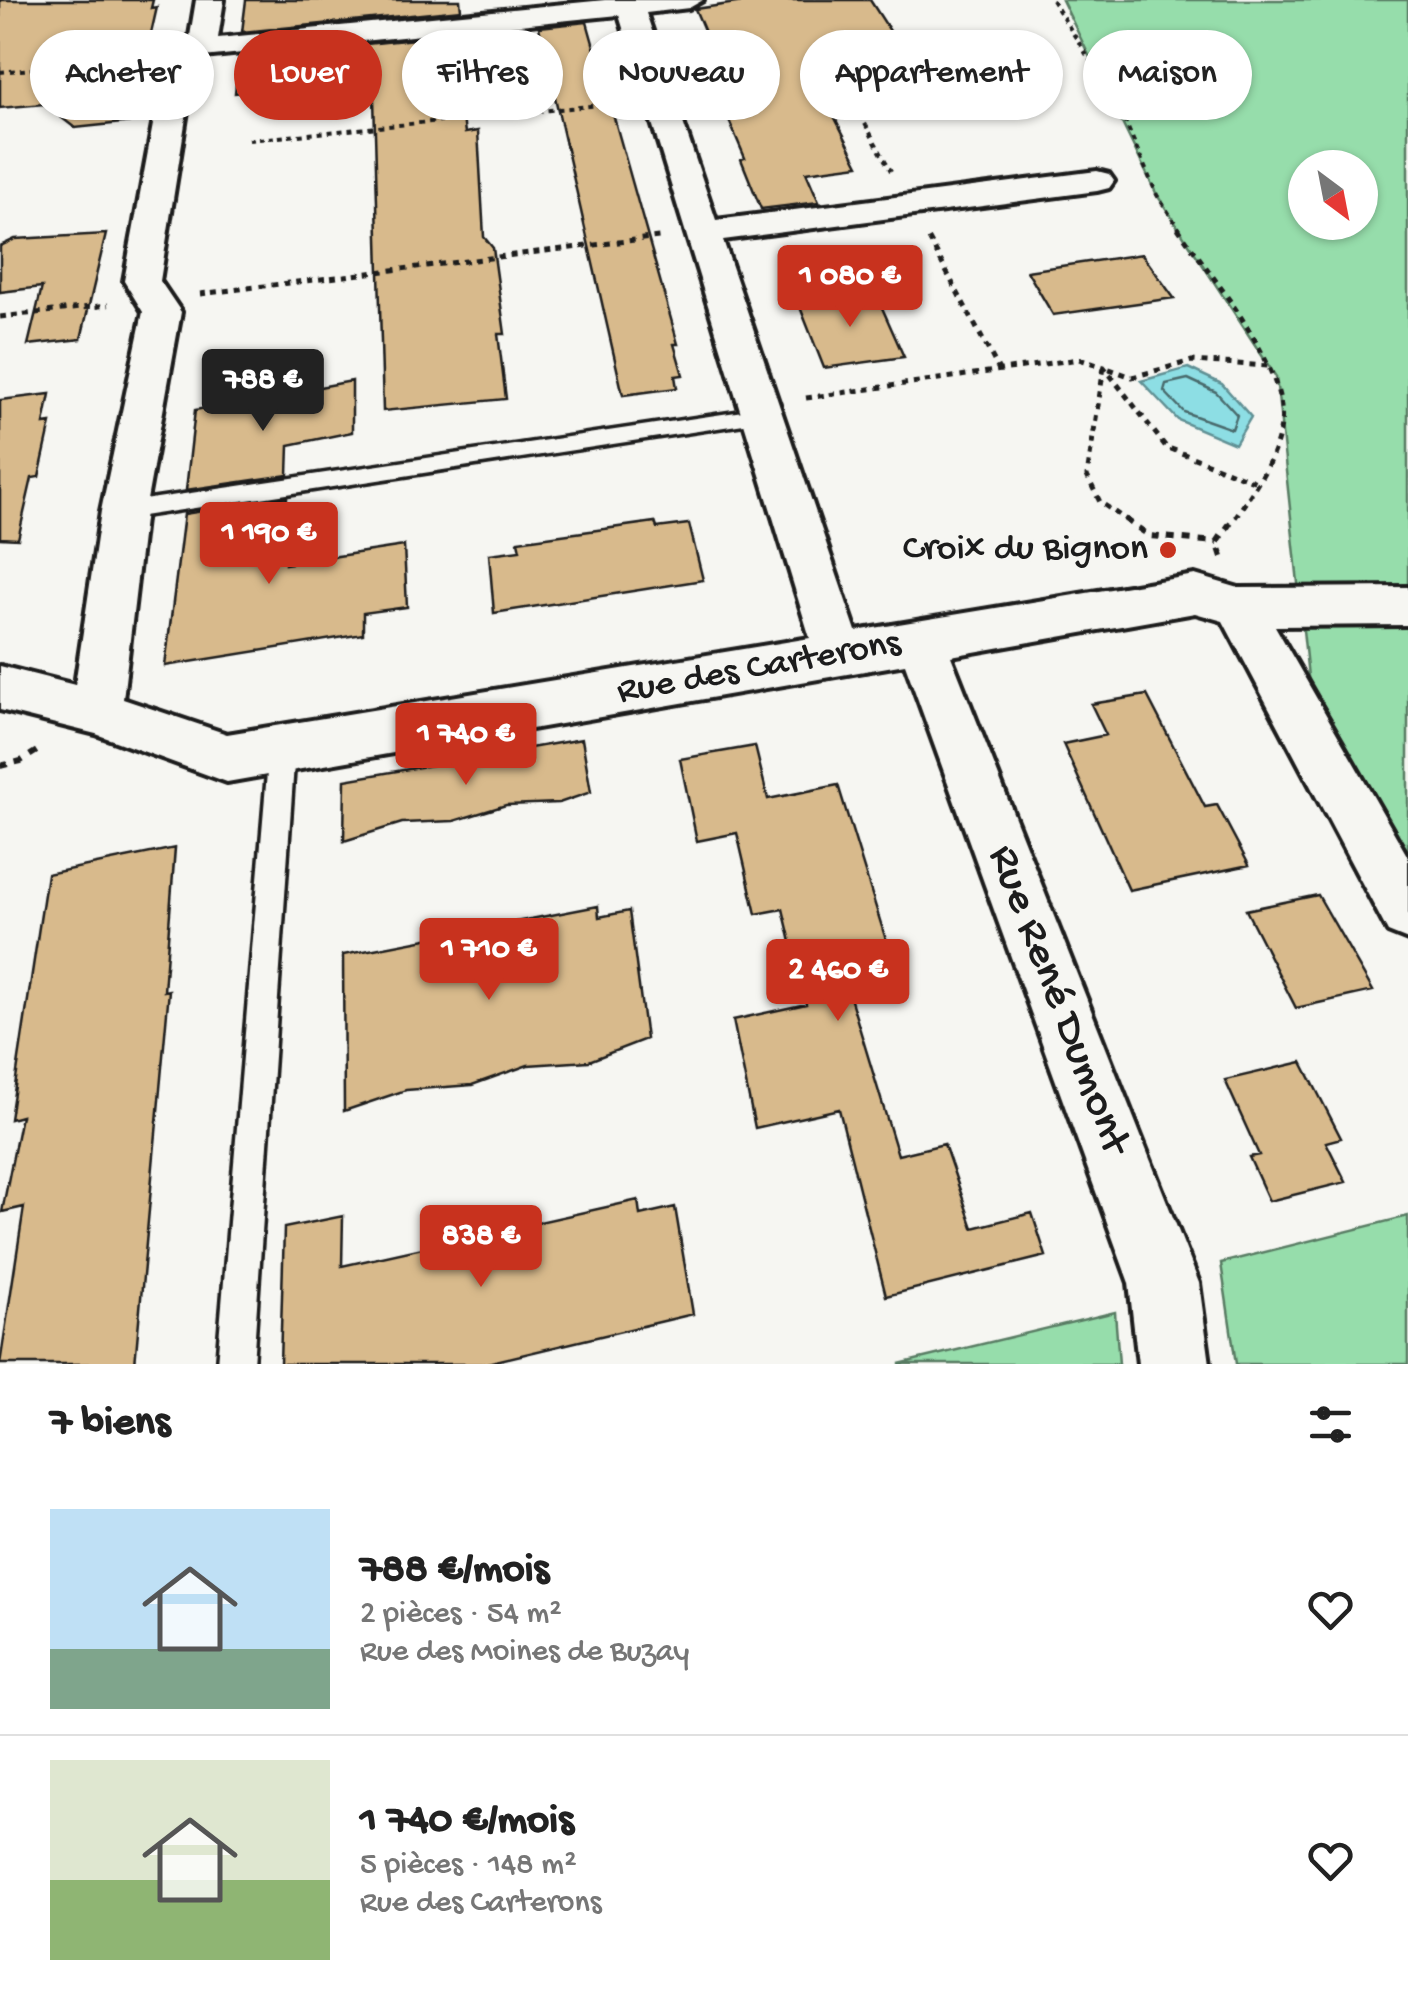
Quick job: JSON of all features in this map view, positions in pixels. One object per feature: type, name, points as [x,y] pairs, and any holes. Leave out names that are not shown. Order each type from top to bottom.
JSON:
[{"type":"street","points":[[205,30],[210,0]]},
{"type":"street","points":[[214,50],[629,3],[689,0]]},
{"type":"street","points":[[629,3],[638,30]]},
{"type":"street","points":[[96,712],[124,511],[162,312],[142,281],[170,120]]},
{"type":"street","points":[[668,120],[840,656]]},
{"type":"street","points":[[704,232],[1097,181]]},
{"type":"street","name":"Rue des Carterons","points":[[0,688],[96,712],[227,758],[1195,594],[1239,607],[1408,606]]},
{"type":"street","points":[[1239,607],[1408,912]]},
{"type":"street","name":"Rue René Dumont","points":[[921,641],[1164,1283],[1174,1364]]},
{"type":"lane","points":[[124,511],[761,410]]},
{"type":"lane","points":[[236,1364],[282,750]]},
{"type":"path","points":[[1052,0],[1117,103],[1157,195],[1276,376],[1282,424],[1259,483],[1217,542]]},
{"type":"path","points":[[0,72],[30,69]]},
{"type":"path","points":[[248,140],[583,107]]},
{"type":"path","points":[[0,318],[704,232]]},
{"type":"path","points":[[761,410],[1078,359],[1132,377],[1192,361],[1270,366]]},
{"type":"path","points":[[1104,366],[1147,417],[1166,447],[1259,483]]},
{"type":"path","points":[[1104,366],[1087,476],[1100,502],[1150,536],[1217,542]]},
{"type":"path","points":[[1217,542],[1239,607]]},
{"type":"green space","points":[[1062,0],[1408,0],[1408,858],[1309,686],[1276,377],[1157,195],[1120,120],[1252,120],[1252,30],[1083,30],[1083,43]]},
{"type":"green space","points":[[1408,1216],[1408,1364],[1236,1364],[1221,1263]]},
{"type":"green space","points":[[1115,1312],[1119,1364],[899,1364]]},
{"type":"water","points":[[1188,368],[1222,384],[1251,417],[1235,444],[1178,420],[1141,381]]},
{"type":"building","points":[[0,0],[153,0],[151,8],[157,7],[152,30],[30,30],[30,105],[0,108]]},
{"type":"building","points":[[246,0],[460,0],[461,10],[242,30]]},
{"type":"building","points":[[757,0],[870,0],[889,30],[800,30],[800,120],[836,120],[859,165],[806,172],[819,202],[761,209],[729,120],[780,120],[780,30],[704,30],[695,9]]},
{"type":"building","points":[[587,22],[589,30],[583,30],[583,120],[615,120],[678,344],[674,344],[683,375],[675,376],[677,388],[623,395],[560,120],[563,30],[539,27]]},
{"type":"building","points":[[402,40],[402,120],[463,120],[465,133],[478,131],[484,237],[493,248],[505,334],[498,334],[506,399],[383,411],[375,120],[382,120],[382,42]]},
{"type":"building","points":[[65,120],[131,120],[131,122],[75,128]]},
{"type":"building","points":[[106,234],[81,339],[28,345],[42,287],[0,292],[0,246],[15,239]]},
{"type":"building","points":[[1142,254],[1174,298],[1053,315],[1027,271]]},
{"type":"building","points":[[875,292],[904,357],[824,368],[798,302]]},
{"type":"building","points":[[352,381],[352,432],[289,445],[288,475],[186,490],[195,410]]},
{"type":"building","points":[[50,394],[44,424],[51,423],[39,477],[32,478],[18,539],[0,538],[0,400]]},
{"type":"building","points":[[287,498],[285,564],[404,546],[407,607],[363,613],[363,634],[165,666],[184,514]]},
{"type":"building","points":[[655,522],[657,528],[689,524],[703,580],[494,613],[489,554],[520,550],[518,541]]},
{"type":"building","points":[[1147,695],[1205,807],[1217,805],[1249,865],[1129,890],[1063,744],[1106,735],[1091,704]]},
{"type":"building","points":[[582,739],[591,792],[559,803],[506,805],[454,821],[402,823],[344,841],[345,780]]},
{"type":"building","points":[[755,746],[768,799],[838,785],[886,940],[836,951],[898,1155],[944,1144],[973,1228],[1032,1213],[1046,1256],[886,1296],[839,1109],[755,1128],[733,1020],[806,1004],[783,909],[756,914],[737,833],[697,841],[680,759]]},
{"type":"building","points":[[175,848],[164,991],[169,990],[135,1364],[0,1364],[24,1207],[2,1212],[21,1116],[10,1119],[47,874]]},
{"type":"building","points":[[1318,895],[1373,991],[1296,1008],[1246,910]]},
{"type":"building","points":[[598,906],[599,917],[629,911],[646,1039],[589,1061],[528,1065],[472,1085],[406,1090],[344,1111],[343,955]]},
{"type":"building","points":[[1302,1062],[1341,1138],[1326,1142],[1346,1182],[1269,1201],[1249,1157],[1259,1155],[1225,1080]]},
{"type":"building","points":[[638,1200],[640,1215],[675,1207],[693,1314],[483,1364],[280,1364],[284,1228],[343,1216],[342,1266]]},
{"type":"place","name":"Croix du Bignon","points":[[1168,550]]}]
